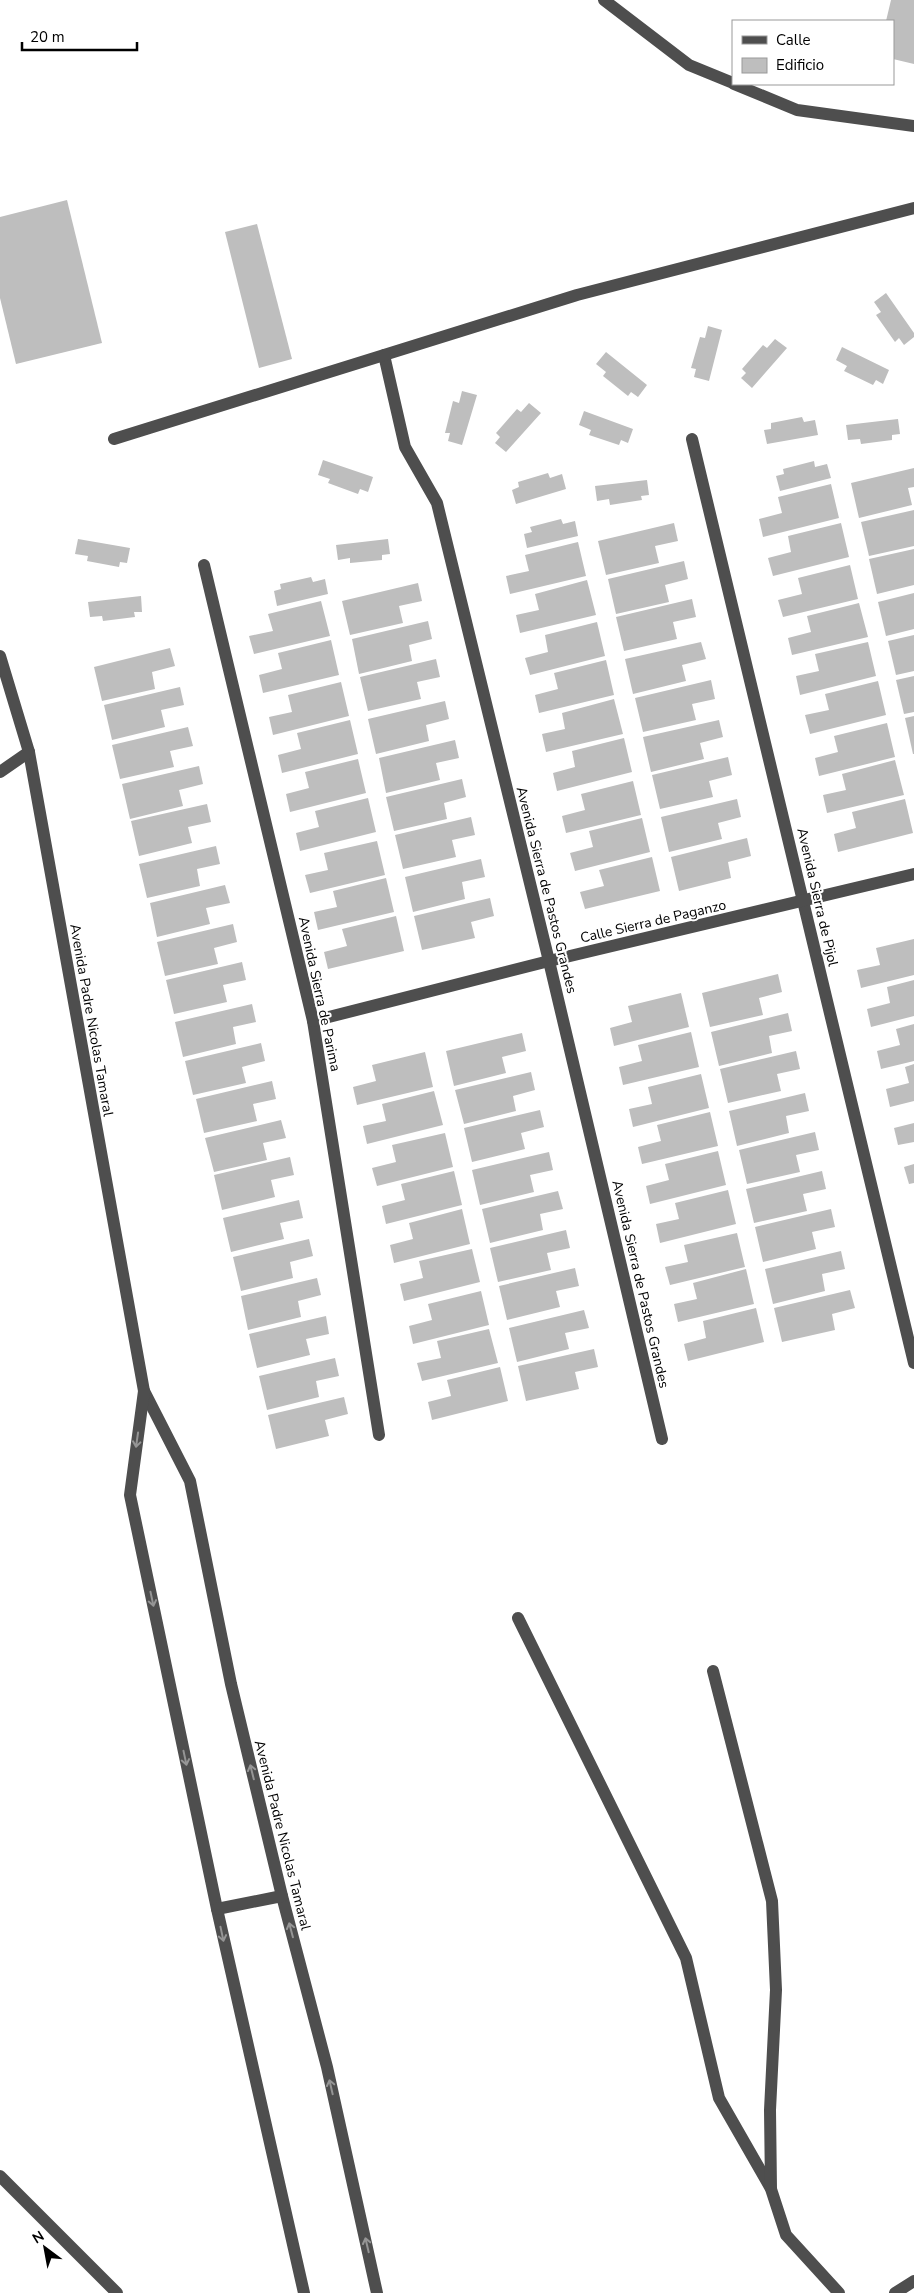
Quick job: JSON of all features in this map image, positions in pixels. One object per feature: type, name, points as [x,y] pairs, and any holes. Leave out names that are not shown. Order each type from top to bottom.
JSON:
[{"type":"street","points":[[604,0],[689,65],[732,83]]},
{"type":"street","points":[[738,85],[797,110],[914,126]]},
{"type":"street","points":[[114,439],[577,295],[914,208]]},
{"type":"street","name":"Avenida Sierra de Pastos Grandes","points":[[384,355],[405,447],[437,503],[549,961],[662,1439]]},
{"type":"street","name":"Avenida Sierra de Pijol","points":[[692,439],[914,1363]]},
{"type":"street","name":"Avenida Sierra de Parima","points":[[204,566],[313,1021],[379,1435]]},
{"type":"street","name":"Avenida Padre Nicolas Tamaral","points":[[0,656],[28,752],[144,1391],[190,1481],[231,1684],[282,1896],[327,2067],[377,2293]]},
{"type":"street","points":[[0,772],[28,752]]},
{"type":"street","name":"Calle Sierra de Paganzo","points":[[313,1021],[549,961],[914,874]]},
{"type":"street","name":"Avenida Padre Nicolas Tamaral","points":[[144,1391],[130,1495],[217,1910],[304,2293]]},
{"type":"street","points":[[518,1618],[686,1958],[719,2098],[771,2189],[786,2235],[839,2293]]},
{"type":"street","points":[[714,1671],[772,1901],[776,1990],[770,2110],[771,2189]]},
{"type":"street","points":[[217,1910],[282,1896]]},
{"type":"street","points":[[0,2176],[117,2293]]},
{"type":"street","points":[[895,2293],[914,2281]]},
{"type":"building","points":[[891,0],[914,0],[914,64],[894,59],[894,20],[886,20]]},
{"type":"building","points":[[67,200],[102,343],[16,364],[0,298],[0,217]]},
{"type":"building","points":[[257,224],[292,359],[259,368],[225,232]]},
{"type":"building","points":[[886,293],[914,333],[914,337],[904,345],[899,338],[895,342],[876,315],[881,312],[874,302]]},
{"type":"building","points":[[708,326],[722,330],[709,381],[694,377],[696,369],[691,368],[700,337],[705,338]]},
{"type":"building","points":[[775,339],[787,348],[752,388],[741,378],[746,373],[742,369],[763,345],[767,348]]},
{"type":"building","points":[[842,347],[889,370],[883,384],[876,380],[873,385],[844,371],[847,366],[836,360]]},
{"type":"building","points":[[606,352],[647,385],[638,397],[631,392],[628,396],[603,376],[606,372],[596,364]]},
{"type":"building","points":[[462,391],[477,395],[462,445],[448,441],[450,433],[445,433],[453,401],[459,403]]},
{"type":"building","points":[[529,403],[541,413],[506,452],[495,443],[500,437],[496,433],[517,409],[521,412]]},
{"type":"building","points":[[584,411],[633,429],[628,443],[621,440],[619,445],[589,435],[591,430],[579,425]]},
{"type":"building","points":[[802,417],[804,422],[815,420],[818,435],[767,444],[764,430],[771,429],[771,423]]},
{"type":"building","points":[[898,419],[900,434],[892,435],[892,440],[861,444],[860,439],[848,440],[846,425]]},
{"type":"building","points":[[323,460],[373,477],[368,492],[360,489],[358,494],[328,483],[330,479],[318,475]]},
{"type":"building","points":[[814,461],[815,467],[827,464],[831,478],[780,491],[776,476],[784,474],[783,469]]},
{"type":"building","points":[[914,468],[914,487],[908,488],[912,505],[859,518],[851,483]]},
{"type":"building","points":[[548,473],[550,478],[562,474],[566,489],[516,504],[512,490],[519,487],[518,482]]},
{"type":"building","points":[[647,480],[649,495],[641,496],[642,500],[610,505],[609,499],[597,501],[595,486]]},
{"type":"building","points":[[831,484],[839,518],[763,537],[759,519],[782,513],[778,497]]},
{"type":"building","points":[[914,510],[914,546],[869,556],[861,522]]},
{"type":"building","points":[[561,519],[563,524],[575,521],[578,536],[527,548],[524,534],[532,532],[530,527]]},
{"type":"building","points":[[674,523],[678,541],[655,546],[659,563],[606,575],[598,541]]},
{"type":"building","points":[[841,523],[849,557],[773,576],[768,558],[791,552],[788,536]]},
{"type":"building","points":[[78,539],[130,548],[127,563],[120,562],[119,567],[87,561],[88,556],[75,554]]},
{"type":"building","points":[[388,539],[390,554],[382,555],[382,560],[350,563],[350,558],[338,560],[336,545]]},
{"type":"building","points":[[578,542],[586,576],[510,594],[506,576],[529,571],[525,555]]},
{"type":"building","points":[[914,549],[914,585],[877,594],[869,559]]},
{"type":"building","points":[[684,561],[688,579],[665,585],[669,602],[616,614],[608,579]]},
{"type":"building","points":[[850,565],[858,599],[783,617],[778,600],[802,594],[798,578]]},
{"type":"building","points":[[311,577],[313,582],[325,579],[328,594],[277,606],[274,591],[281,589],[280,584]]},
{"type":"building","points":[[587,580],[596,615],[520,633],[516,615],[539,610],[535,594]]},
{"type":"building","points":[[418,583],[422,601],[399,606],[403,623],[350,635],[342,601]]},
{"type":"building","points":[[914,593],[914,629],[886,636],[878,602]]},
{"type":"building","points":[[141,596],[142,612],[134,612],[135,617],[103,621],[102,616],[90,617],[88,602]]},
{"type":"building","points":[[692,599],[696,617],[673,622],[677,639],[624,651],[616,617]]},
{"type":"building","points":[[321,601],[330,636],[254,654],[249,636],[273,631],[268,614]]},
{"type":"building","points":[[859,603],[868,637],[792,655],[788,638],[811,632],[807,616]]},
{"type":"building","points":[[428,621],[432,639],[409,645],[412,661],[359,674],[352,639]]},
{"type":"building","points":[[597,622],[605,656],[530,675],[525,658],[548,652],[545,635]]},
{"type":"building","points":[[914,635],[914,671],[896,675],[888,641]]},
{"type":"building","points":[[331,640],[339,675],[263,693],[259,675],[282,669],[278,653]]},
{"type":"building","points":[[701,642],[706,659],[682,665],[686,681],[633,694],[625,659]]},
{"type":"building","points":[[868,642],[876,676],[800,695],[796,676],[819,671],[815,654]]},
{"type":"building","points":[[170,648],[175,666],[152,672],[155,689],[102,701],[94,667]]},
{"type":"building","points":[[436,659],[440,677],[417,682],[421,699],[368,711],[360,677]]},
{"type":"building","points":[[606,660],[614,695],[539,713],[535,695],[558,689],[554,673]]},
{"type":"building","points":[[914,676],[914,712],[904,714],[896,680]]},
{"type":"building","points":[[711,680],[715,699],[692,704],[696,720],[643,732],[635,698]]},
{"type":"building","points":[[878,681],[886,715],[810,734],[805,715],[829,710],[825,694]]},
{"type":"building","points":[[341,682],[349,716],[273,735],[269,717],[292,712],[288,695]]},
{"type":"building","points":[[180,687],[184,705],[161,710],[165,727],[112,740],[104,705]]},
{"type":"building","points":[[614,699],[623,734],[546,752],[542,734],[565,729],[562,713]]},
{"type":"building","points":[[445,701],[449,719],[426,725],[429,741],[376,754],[368,719]]},
{"type":"building","points":[[914,716],[914,754],[913,754],[905,718]]},
{"type":"building","points":[[350,720],[358,754],[282,773],[278,755],[301,749],[297,733]]},
{"type":"building","points":[[719,720],[723,737],[700,743],[704,759],[651,772],[643,737]]},
{"type":"building","points":[[887,723],[895,757],[819,776],[815,758],[838,752],[834,736]]},
{"type":"building","points":[[188,727],[193,746],[170,751],[174,767],[120,779],[112,745]]},
{"type":"building","points":[[624,738],[632,772],[557,791],[553,773],[575,767],[572,751]]},
{"type":"building","points":[[455,740],[459,758],[436,763],[440,780],[386,793],[379,758]]},
{"type":"building","points":[[728,757],[732,775],[709,781],[713,797],[660,809],[652,775]]},
{"type":"building","points":[[358,759],[366,793],[290,812],[286,794],[309,788],[305,772]]},
{"type":"building","points":[[895,760],[904,795],[827,813],[823,795],[846,790],[842,774]]},
{"type":"building","points":[[199,766],[203,784],[179,790],[183,806],[130,819],[122,784]]},
{"type":"building","points":[[462,779],[466,797],[444,803],[447,819],[394,831],[386,797]]},
{"type":"building","points":[[633,781],[641,815],[566,833],[562,816],[585,810],[581,794]]},
{"type":"building","points":[[368,798],[376,832],[300,851],[296,833],[319,827],[315,811]]},
{"type":"building","points":[[737,799],[741,817],[718,823],[722,839],[669,852],[661,817]]},
{"type":"building","points":[[905,799],[913,833],[838,852],[834,834],[856,828],[852,812]]},
{"type":"building","points":[[207,804],[211,822],[188,827],[192,843],[139,856],[131,821]]},
{"type":"building","points":[[471,817],[475,835],[452,840],[456,857],[403,869],[395,835]]},
{"type":"building","points":[[642,818],[650,852],[575,871],[570,853],[593,847],[589,831]]},
{"type":"building","points":[[747,838],[751,856],[728,862],[731,878],[679,891],[671,857]]},
{"type":"building","points":[[377,841],[385,875],[310,893],[305,875],[328,870],[324,853]]},
{"type":"building","points":[[216,846],[220,864],[197,869],[200,886],[147,898],[139,864]]},
{"type":"building","points":[[652,857],[660,891],[585,909],[580,892],[604,886],[599,870]]},
{"type":"building","points":[[481,859],[485,877],[462,882],[465,899],[413,912],[405,877]]},
{"type":"building","points":[[386,878],[394,912],[318,930],[314,912],[337,907],[333,891]]},
{"type":"building","points":[[225,885],[230,903],[206,908],[210,924],[157,937],[150,903]]},
{"type":"building","points":[[490,898],[494,916],[471,922],[475,938],[422,950],[414,916]]},
{"type":"building","points":[[396,916],[404,951],[328,969],[324,952],[347,946],[342,929]]},
{"type":"building","points":[[233,924],[237,942],[214,948],[218,964],[165,976],[157,942]]},
{"type":"building","points":[[914,939],[914,975],[861,988],[857,970],[880,965],[876,948]]},
{"type":"building","points":[[242,962],[246,980],[223,985],[227,1002],[174,1014],[166,980]]},
{"type":"building","points":[[778,974],[782,992],[759,998],[763,1015],[710,1027],[702,993]]},
{"type":"building","points":[[914,980],[914,1016],[871,1027],[867,1009],[890,1003],[887,987]]},
{"type":"building","points":[[681,993],[689,1027],[614,1046],[610,1028],[632,1022],[628,1006]]},
{"type":"building","points":[[252,1004],[256,1022],[233,1027],[236,1044],[183,1057],[175,1022]]},
{"type":"building","points":[[788,1013],[792,1031],[769,1036],[772,1053],[719,1066],[711,1032]]},
{"type":"building","points":[[914,1024],[914,1061],[881,1069],[877,1051],[900,1045],[896,1029]]},
{"type":"building","points":[[691,1032],[699,1067],[623,1085],[619,1067],[642,1061],[638,1045]]},
{"type":"building","points":[[522,1033],[526,1051],[502,1057],[506,1073],[454,1086],[446,1051]]},
{"type":"building","points":[[261,1043],[265,1061],[242,1067],[246,1083],[193,1095],[185,1061]]},
{"type":"building","points":[[796,1051],[800,1069],[777,1074],[781,1091],[728,1103],[720,1069]]},
{"type":"building","points":[[425,1052],[433,1087],[357,1105],[353,1087],[376,1081],[372,1065]]},
{"type":"building","points":[[914,1064],[914,1101],[890,1107],[886,1089],[909,1083],[905,1067]]},
{"type":"building","points":[[531,1072],[535,1090],[513,1096],[516,1111],[464,1124],[455,1090]]},
{"type":"building","points":[[701,1074],[709,1108],[633,1127],[629,1109],[652,1104],[648,1087]]},
{"type":"building","points":[[272,1081],[276,1099],[253,1104],[257,1121],[204,1133],[196,1099]]},
{"type":"building","points":[[434,1091],[443,1125],[367,1144],[363,1126],[386,1121],[382,1104]]},
{"type":"building","points":[[805,1093],[809,1111],[786,1116],[789,1133],[737,1146],[729,1111]]},
{"type":"building","points":[[540,1110],[544,1127],[521,1133],[525,1149],[472,1162],[464,1128]]},
{"type":"building","points":[[710,1112],[718,1146],[642,1164],[638,1147],[661,1141],[657,1125]]},
{"type":"building","points":[[281,1120],[286,1138],[263,1143],[267,1160],[214,1172],[205,1138]]},
{"type":"building","points":[[914,1123],[914,1142],[898,1145],[894,1128]]},
{"type":"building","points":[[815,1132],[819,1150],[796,1155],[800,1172],[747,1184],[739,1150]]},
{"type":"building","points":[[445,1133],[453,1167],[377,1186],[372,1168],[396,1162],[392,1145]]},
{"type":"building","points":[[718,1151],[726,1185],[650,1204],[646,1186],[669,1180],[665,1164]]},
{"type":"building","points":[[549,1152],[553,1170],[530,1175],[534,1192],[480,1205],[472,1170]]},
{"type":"building","points":[[290,1157],[294,1175],[271,1180],[275,1197],[222,1210],[214,1175]]},
{"type":"building","points":[[914,1164],[914,1183],[909,1184],[904,1167]]},
{"type":"building","points":[[454,1171],[462,1205],[386,1224],[382,1206],[405,1200],[401,1184]]},
{"type":"building","points":[[822,1171],[826,1189],[803,1194],[807,1211],[754,1223],[746,1189]]},
{"type":"building","points":[[728,1190],[736,1224],[660,1243],[656,1224],[679,1219],[675,1203]]},
{"type":"building","points":[[558,1191],[563,1209],[540,1214],[543,1230],[490,1243],[482,1209]]},
{"type":"building","points":[[299,1200],[303,1218],[280,1223],[284,1239],[231,1252],[223,1218]]},
{"type":"building","points":[[462,1209],[470,1244],[394,1263],[390,1245],[413,1239],[409,1223]]},
{"type":"building","points":[[831,1209],[835,1227],[812,1232],[816,1249],[763,1262],[755,1227]]},
{"type":"building","points":[[566,1230],[570,1248],[547,1253],[551,1270],[498,1282],[490,1248]]},
{"type":"building","points":[[737,1233],[745,1267],[670,1285],[665,1267],[688,1262],[684,1245]]},
{"type":"building","points":[[309,1239],[313,1256],[290,1262],[293,1278],[241,1291],[233,1257]]},
{"type":"building","points":[[472,1249],[480,1282],[404,1301],[400,1284],[423,1278],[419,1261]]},
{"type":"building","points":[[841,1251],[845,1269],[822,1274],[825,1291],[773,1304],[765,1269]]},
{"type":"building","points":[[575,1268],[579,1286],[556,1291],[560,1307],[507,1320],[499,1286]]},
{"type":"building","points":[[746,1269],[754,1304],[678,1322],[674,1304],[697,1299],[693,1283]]},
{"type":"building","points":[[317,1278],[321,1295],[298,1301],[301,1317],[248,1330],[241,1296]]},
{"type":"building","points":[[850,1290],[855,1308],[832,1314],[835,1330],[782,1342],[774,1308]]},
{"type":"building","points":[[481,1291],[489,1325],[413,1344],[409,1326],[432,1320],[428,1304]]},
{"type":"building","points":[[756,1308],[764,1342],[688,1361],[684,1344],[706,1338],[703,1321]]},
{"type":"building","points":[[584,1310],[589,1328],[565,1333],[569,1349],[517,1362],[509,1328]]},
{"type":"building","points":[[326,1316],[329,1334],[306,1339],[310,1355],[257,1368],[249,1334]]},
{"type":"building","points":[[489,1329],[498,1363],[422,1381],[417,1363],[441,1358],[437,1341]]},
{"type":"building","points":[[594,1349],[598,1367],[575,1372],[579,1389],[526,1401],[518,1366]]},
{"type":"building","points":[[335,1358],[339,1376],[316,1381],[319,1397],[267,1410],[259,1376]]},
{"type":"building","points":[[500,1367],[508,1401],[432,1420],[428,1402],[451,1396],[447,1380]]},
{"type":"building","points":[[344,1397],[348,1414],[325,1420],[329,1436],[276,1449],[268,1415]]}]
